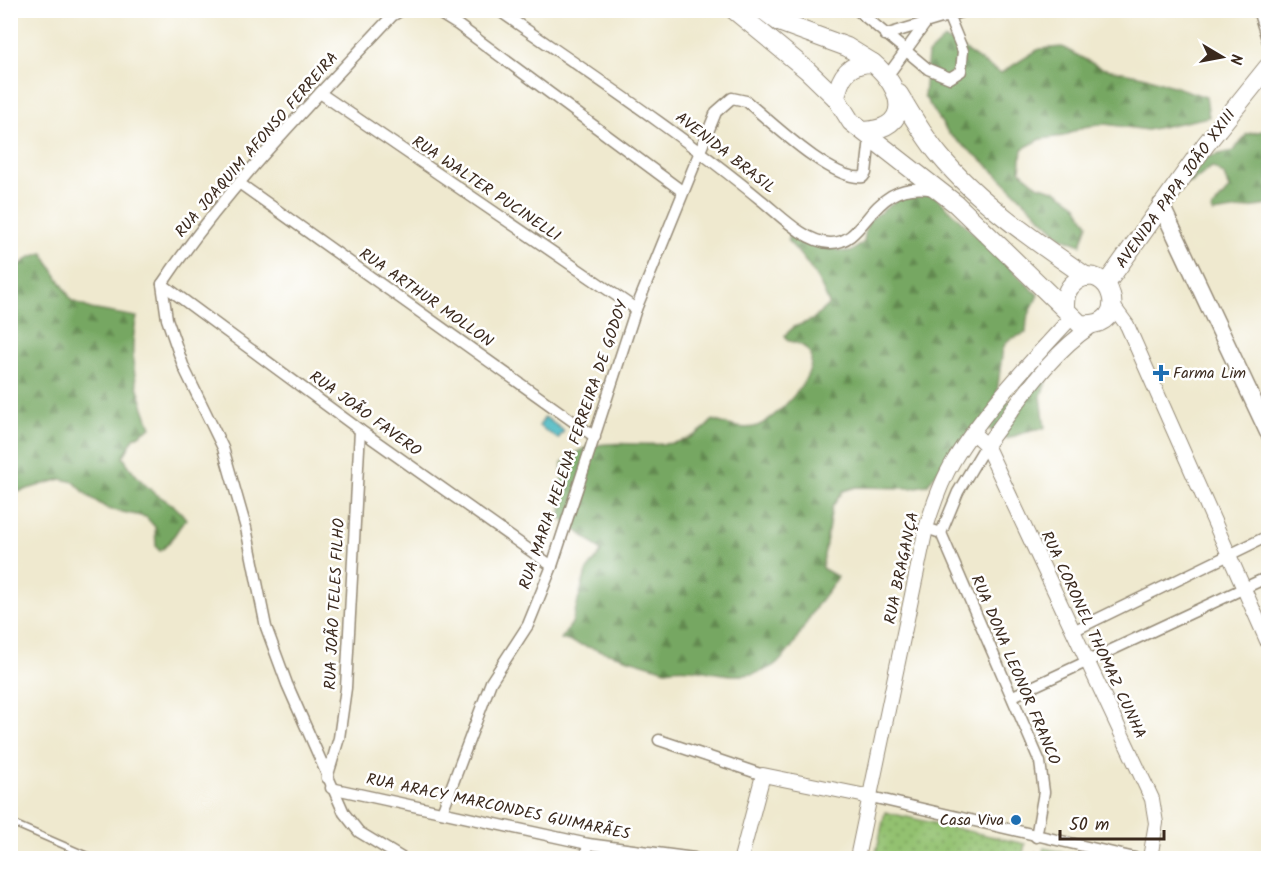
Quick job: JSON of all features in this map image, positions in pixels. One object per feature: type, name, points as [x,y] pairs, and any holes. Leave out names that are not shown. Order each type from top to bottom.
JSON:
[{"type":"main road","points":[[734,10],[807,70],[836,98],[851,122],[898,156],[956,204],[1068,313],[1080,324],[1092,326],[1109,315],[1113,306],[1112,294],[1106,284],[1097,278],[1087,277],[1077,280],[1069,287],[1065,297],[1068,313]]},
{"type":"main road","points":[[763,10],[779,22],[847,47],[888,75],[925,137],[956,173],[1037,242],[1087,277]]},
{"type":"main road","points":[[836,98],[841,78],[847,70],[855,65],[873,63]]},
{"type":"main road","name":"AVENIDA PAPA JOÃO XXIII","points":[[1106,284],[1161,205],[1269,67]]},
{"type":"main road","points":[[866,134],[892,123],[899,106],[897,92]]},
{"type":"main road","points":[[1161,205],[1269,432]]},
{"type":"street","name":"RUA JOAQUIM AFONSO FERREIRA","points":[[162,284],[199,230],[239,183],[392,16],[402,10]]},
{"type":"street","points":[[434,10],[458,25],[682,191]]},
{"type":"street","name":"AVENIDA BRASIL","points":[[498,10],[699,149],[788,221],[816,239],[831,243],[857,230],[878,205],[896,192],[914,188],[937,190]]},
{"type":"street","points":[[857,10],[885,35],[943,76],[957,76],[961,71],[964,58],[948,14]]},
{"type":"street","points":[[885,35],[925,24],[948,14],[968,10]]},
{"type":"street","points":[[1258,10],[1269,42]]},
{"type":"street","points":[[888,75],[925,24]]},
{"type":"street","name":"RUA WALTER PUCINELLI","points":[[320,93],[636,309]]},
{"type":"street","name":"RUA MARIA HELENA FERREIRA DE GODOY","points":[[442,812],[464,748],[491,682],[528,625],[552,566],[636,309],[699,149],[716,112],[732,98],[746,101],[817,158],[849,177],[863,177],[866,173],[866,134]]},
{"type":"street","name":"RUA ARTHUR MOLLON","points":[[239,183],[595,437]]},
{"type":"street","points":[[162,284],[167,319],[184,368],[223,448],[246,528],[266,627],[329,783],[344,813],[358,831],[402,858]]},
{"type":"street","name":"RUA JOÃO FAVERO","points":[[162,284],[360,430],[552,566]]},
{"type":"street","points":[[1113,306],[1127,325],[1269,643]]},
{"type":"street","name":"RUA BRAGANÇA","points":[[857,858],[926,528],[949,470],[973,433],[1068,313]]},
{"type":"street","name":"RUA BRAGANÇA","points":[[941,533],[957,492],[986,445],[1054,358],[1071,340],[1092,326]]},
{"type":"street","name":"RUA JOÃO TELES FILHO","points":[[329,783],[339,738],[346,688],[360,430]]},
{"type":"street","name":"RUA CORONEL THOMAZ CUNHA","points":[[973,433],[986,445],[1152,799],[1156,823],[1150,858]]},
{"type":"street","points":[[926,528],[941,533]]},
{"type":"street","name":"RUA DONA LEONOR FRANCO","points":[[941,533],[1012,696],[1044,778],[1036,837]]},
{"type":"street","points":[[1073,631],[1228,553],[1269,536]]},
{"type":"street","points":[[1012,696],[1269,577]]},
{"type":"street","points":[[659,740],[763,775],[871,797],[1036,837],[1135,858]]},
{"type":"street","points":[[745,855],[763,775]]},
{"type":"street","name":"RUA ARACY MARCONDES GUIMARÃES","points":[[329,783],[442,812],[588,844],[694,858]]},
{"type":"street","points":[[585,858],[588,844]]},
{"type":"lane","points":[[10,822],[93,858]]},
{"type":"green space","points":[[944,39],[1001,73],[1039,49],[1062,47],[1101,68],[1143,76],[1206,97],[1209,117],[1147,130],[1105,124],[1083,127],[1064,136],[1041,139],[1022,149],[1020,171],[1037,185],[1057,191],[1076,204],[1088,224],[1081,245],[1061,237],[984,162],[949,134],[924,96],[928,54]]},
{"type":"green space","points":[[1268,130],[1268,205],[1213,213],[1211,210],[1229,189],[1224,175],[1212,167],[1191,183],[1185,182],[1198,159],[1233,151],[1247,134]]},
{"type":"green space","points":[[909,191],[932,193],[1038,295],[1027,319],[1026,333],[1008,340],[1003,348],[996,400],[1001,405],[1016,399],[1052,366],[1041,396],[1045,428],[1031,430],[1007,439],[982,425],[974,426],[927,485],[911,488],[856,487],[843,491],[832,507],[822,568],[838,577],[786,655],[765,670],[734,675],[692,669],[666,670],[561,639],[572,623],[586,572],[601,552],[561,518],[562,463],[581,450],[598,445],[666,444],[683,441],[698,433],[713,420],[749,428],[772,417],[783,408],[802,385],[811,363],[810,354],[806,348],[787,340],[785,335],[794,327],[812,320],[829,304],[812,270],[788,241],[789,235],[796,233],[840,251],[851,252],[864,242],[869,221]]},
{"type":"green space","points":[[43,253],[72,301],[91,309],[137,317],[133,360],[137,386],[151,427],[134,438],[123,457],[152,491],[174,506],[186,519],[160,551],[156,547],[155,527],[146,517],[108,509],[88,496],[74,482],[61,479],[11,494],[11,272],[30,257]]},
{"type":"green space","points":[[885,812],[1025,844],[1022,858],[875,858]]},
{"type":"green space","points":[[1044,848],[1088,858],[1041,858]]},
{"type":"water","points":[[545,417],[564,431],[558,439],[539,426]]},
{"type":"place","name":"Farma Lim","points":[[1161,373]]},
{"type":"place","name":"Casa Viva","points":[[1016,820]]}]
